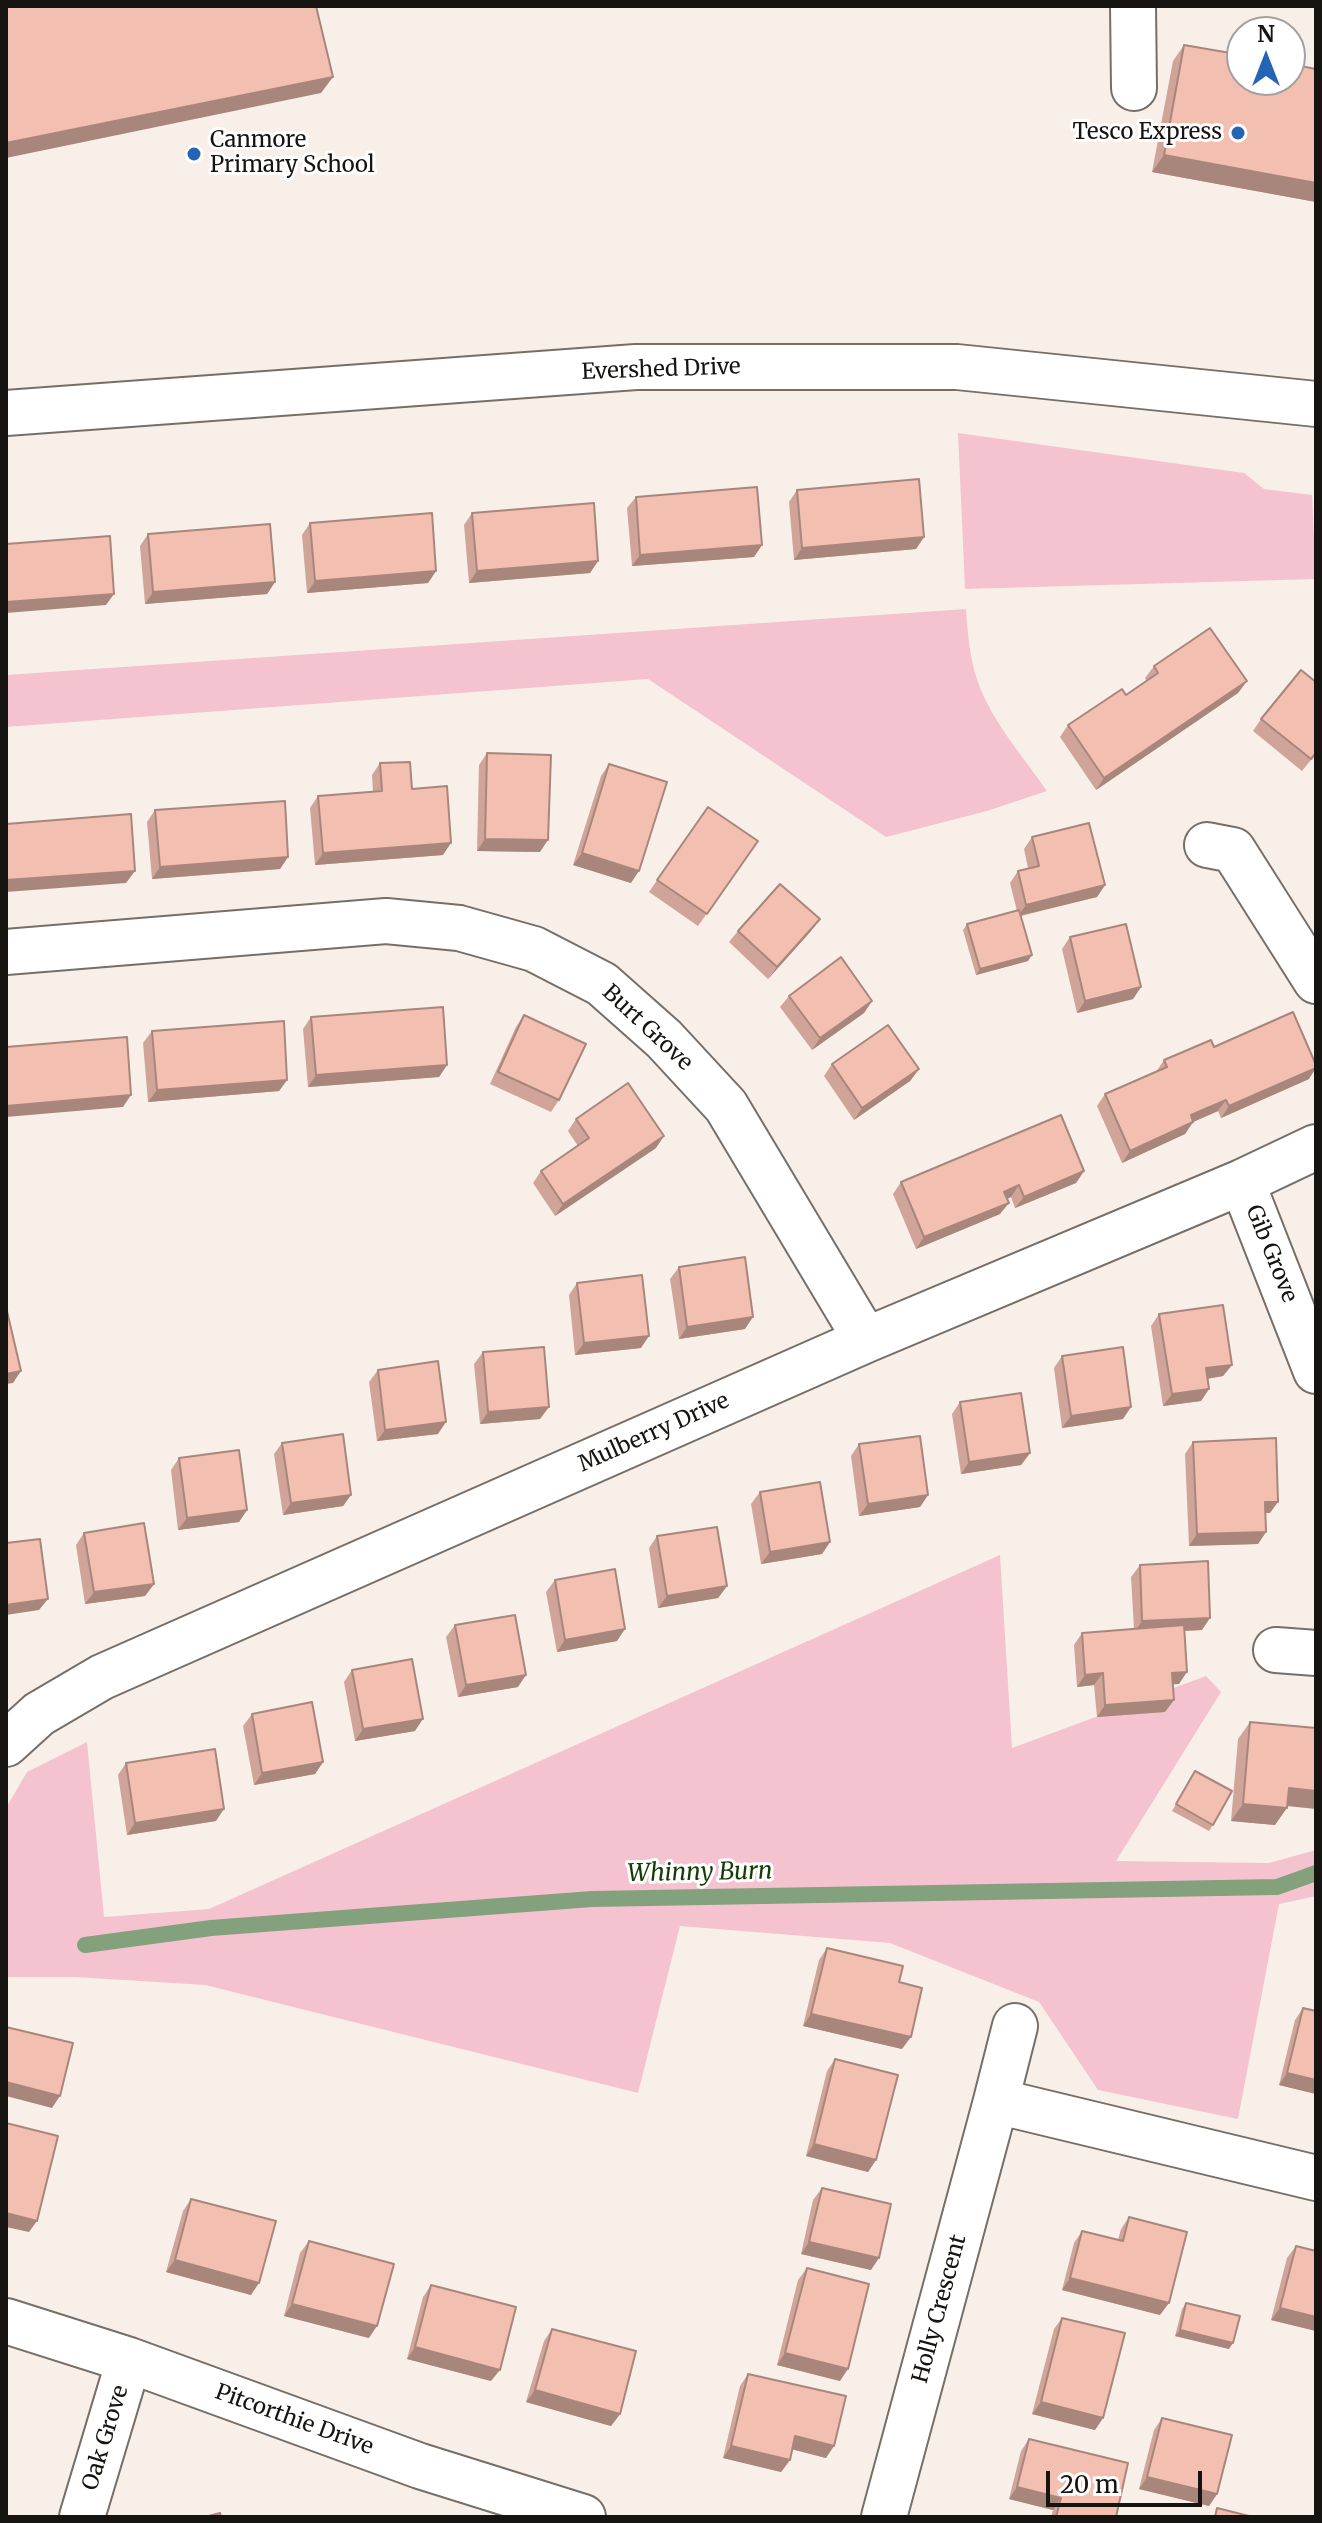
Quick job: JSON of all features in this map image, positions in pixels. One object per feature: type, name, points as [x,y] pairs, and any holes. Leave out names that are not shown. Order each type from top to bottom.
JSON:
[{"type":"street","points":[[1133,6],[1134,88]]},
{"type":"street","name":"Evershed Drive","points":[[6,413],[636,367],[957,367],[1316,404]]},
{"type":"street","points":[[1207,845],[1233,850],[1316,981]]},
{"type":"street","name":"Burt Grove","points":[[6,952],[386,921],[459,928],[534,949],[602,984],[664,1039],[726,1106],[866,1340]]},
{"type":"street","name":"Mulberry Drive","points":[[6,1744],[39,1714],[102,1677],[866,1340],[1242,1182],[1316,1147]]},
{"type":"street","name":"Gib Grove","points":[[1242,1182],[1316,1371]]},
{"type":"street","name":"Holly Crescent","points":[[884,2517],[1015,2026]]},
{"type":"street","points":[[996,2101],[1316,2178]]},
{"type":"street","name":"Pitcorthie Drive","points":[[6,2321],[129,2360],[420,2466],[583,2517]]},
{"type":"street","name":"Oak Grove","points":[[82,2517],[129,2360]]},
{"type":"shaded area","points":[[958,433],[1244,473],[1264,489],[1312,495],[1316,579],[965,589]]},
{"type":"shaded area","points":[[966,609],[972,660],[981,690],[1003,729],[1047,791],[987,811],[886,837],[648,679],[6,727],[6,675]]},
{"type":"shaded area","points":[[1000,1555],[1012,1748],[1206,1676],[1221,1692],[1116,1861],[1269,1863],[1316,1850],[1316,1896],[1279,1904],[1238,2119],[1098,2090],[1039,2002],[890,1943],[680,1926],[638,2093],[205,1985],[74,1977],[6,1977],[6,1808],[27,1772],[87,1742],[104,1917],[209,1909]]},
{"type":"building","points":[[6,6],[316,6],[333,77],[6,143]]},
{"type":"building","name":"Tesco Express","points":[[1184,45],[1226,52],[1226,96],[1306,96],[1306,67],[1316,69],[1316,183],[1164,155]]},
{"type":"building","points":[[919,479],[924,537],[802,548],[797,490]]},
{"type":"building","points":[[757,487],[762,545],[640,555],[636,497]]},
{"type":"building","points":[[594,503],[598,561],[477,571],[472,513]]},
{"type":"building","points":[[432,513],[436,571],[315,581],[310,523]]},
{"type":"building","points":[[270,524],[275,582],[153,592],[148,534]]},
{"type":"building","points":[[110,536],[114,594],[6,602],[6,544]]},
{"type":"building","points":[[1210,628],[1247,681],[1104,778],[1068,725],[1122,689],[1126,695],[1158,673],[1154,666]]},
{"type":"building","points":[[1301,670],[1316,682],[1316,753],[1311,759],[1261,719]]},
{"type":"building","points":[[487,753],[551,755],[548,840],[485,839]]},
{"type":"building","points":[[410,762],[412,789],[447,786],[451,843],[323,853],[318,796],[382,791],[380,763]]},
{"type":"building","points":[[609,764],[667,782],[639,871],[582,853]]},
{"type":"building","points":[[285,801],[288,857],[160,867],[155,810]]},
{"type":"building","points":[[708,807],[758,841],[707,914],[657,880]]},
{"type":"building","points":[[131,814],[135,871],[6,880],[6,824]]},
{"type":"building","points":[[1089,823],[1105,885],[1026,905],[1018,871],[1039,866],[1032,837]]},
{"type":"building","points":[[780,884],[820,919],[777,967],[738,931]]},
{"type":"building","points":[[1019,910],[1032,955],[980,969],[967,924]]},
{"type":"building","points":[[1126,924],[1141,987],[1085,1001],[1070,937]]},
{"type":"building","points":[[841,957],[872,1001],[820,1038],[789,996]]},
{"type":"building","points":[[443,1007],[447,1065],[316,1075],[311,1017]]},
{"type":"building","points":[[1293,1012],[1316,1068],[1229,1106],[1226,1100],[1191,1115],[1193,1122],[1130,1151],[1105,1094],[1167,1067],[1164,1060],[1211,1040],[1214,1047]]},
{"type":"building","points":[[524,1015],[586,1044],[559,1100],[498,1072]]},
{"type":"building","points":[[284,1021],[287,1080],[157,1090],[152,1031]]},
{"type":"building","points":[[888,1025],[919,1069],[862,1108],[832,1064]]},
{"type":"building","points":[[127,1037],[131,1095],[6,1106],[6,1047]]},
{"type":"building","points":[[628,1083],[664,1136],[563,1204],[541,1171],[589,1138],[576,1119]]},
{"type":"building","points":[[1061,1115],[1084,1171],[1024,1197],[1019,1185],[1004,1192],[1009,1203],[924,1237],[901,1182]]},
{"type":"building","points":[[745,1257],[753,1317],[687,1327],[679,1267]]},
{"type":"building","points":[[642,1275],[649,1336],[584,1343],[577,1283]]},
{"type":"building","points":[[1223,1305],[1232,1365],[1206,1368],[1209,1389],[1172,1394],[1159,1314]]},
{"type":"building","points":[[6,1311],[21,1371],[6,1374]]},
{"type":"building","points":[[544,1347],[549,1407],[488,1412],[483,1352]]},
{"type":"building","points":[[1123,1347],[1131,1407],[1071,1416],[1062,1356]]},
{"type":"building","points":[[438,1361],[446,1422],[385,1430],[378,1370]]},
{"type":"building","points":[[1021,1393],[1030,1453],[969,1462],[960,1402]]},
{"type":"building","points":[[343,1434],[351,1495],[291,1503],[282,1443]]},
{"type":"building","points":[[920,1436],[928,1495],[868,1504],[859,1444]]},
{"type":"building","points":[[1276,1438],[1278,1502],[1265,1502],[1266,1532],[1197,1534],[1193,1442]]},
{"type":"building","points":[[239,1450],[247,1510],[187,1518],[179,1458]]},
{"type":"building","points":[[820,1482],[830,1542],[770,1552],[760,1492]]},
{"type":"building","points":[[144,1523],[154,1584],[94,1592],[84,1533]]},
{"type":"building","points":[[717,1527],[727,1586],[667,1596],[657,1536]]},
{"type":"building","points":[[40,1539],[48,1599],[6,1605],[6,1543]]},
{"type":"building","points":[[1208,1561],[1210,1618],[1142,1621],[1140,1565]]},
{"type":"building","points":[[615,1569],[625,1629],[565,1640],[555,1580]]},
{"type":"building","points":[[515,1615],[526,1675],[466,1685],[455,1625]]},
{"type":"building","points":[[1184,1625],[1187,1672],[1172,1673],[1174,1700],[1105,1705],[1103,1673],[1085,1675],[1082,1633]]},
{"type":"building","points":[[412,1659],[423,1719],[363,1729],[352,1670]]},
{"type":"building","points":[[312,1702],[323,1762],[262,1773],[252,1714]]},
{"type":"building","points":[[1250,1722],[1316,1728],[1316,1791],[1289,1788],[1287,1808],[1243,1804]]},
{"type":"building","points":[[215,1749],[224,1809],[135,1823],[126,1763]]},
{"type":"building","points":[[1195,1771],[1232,1791],[1213,1825],[1176,1804]]},
{"type":"building","points":[[827,1948],[903,1966],[899,1982],[922,1988],[911,2037],[811,2014]]},
{"type":"building","points":[[1303,2008],[1316,2011],[1316,2080],[1287,2073]]},
{"type":"building","points":[[6,2027],[73,2043],[60,2096],[6,2082]]},
{"type":"building","points":[[835,2059],[898,2075],[876,2160],[814,2144]]},
{"type":"building","points":[[6,2123],[58,2136],[37,2221],[6,2213]]},
{"type":"building","points":[[822,2188],[891,2204],[879,2258],[809,2242]]},
{"type":"building","points":[[191,2199],[276,2221],[259,2283],[175,2260]]},
{"type":"building","points":[[1129,2217],[1187,2232],[1169,2303],[1070,2278],[1082,2231],[1123,2241]]},
{"type":"building","points":[[309,2241],[394,2264],[377,2326],[292,2304]]},
{"type":"building","points":[[1296,2246],[1316,2251],[1316,2317],[1280,2308]]},
{"type":"building","points":[[807,2268],[869,2284],[848,2369],[785,2353]]},
{"type":"building","points":[[431,2285],[516,2307],[500,2370],[415,2347]]},
{"type":"building","points":[[1186,2303],[1240,2316],[1233,2343],[1180,2330]]},
{"type":"building","points":[[1062,2318],[1125,2333],[1103,2418],[1041,2402]]},
{"type":"building","points":[[552,2329],[636,2351],[620,2414],[535,2390]]},
{"type":"building","points":[[748,2374],[846,2396],[834,2446],[795,2436],[790,2460],[731,2446]]},
{"type":"building","points":[[1162,2418],[1232,2435],[1217,2494],[1147,2477]]},
{"type":"building","points":[[1029,2439],[1128,2463],[1116,2517],[1056,2517],[1061,2498],[1017,2487]]},
{"type":"building","points":[[1217,2508],[1253,2517],[1215,2517]]},
{"type":"waterway","name":"Whinny Burn","points":[[85,1945],[211,1928],[592,1899],[1277,1887],[1316,1873]]},
{"type":"place","name":"Tesco Express","points":[[1238,133]]},
{"type":"place","name":"Canmore Primary School","points":[[194,154]]}]
